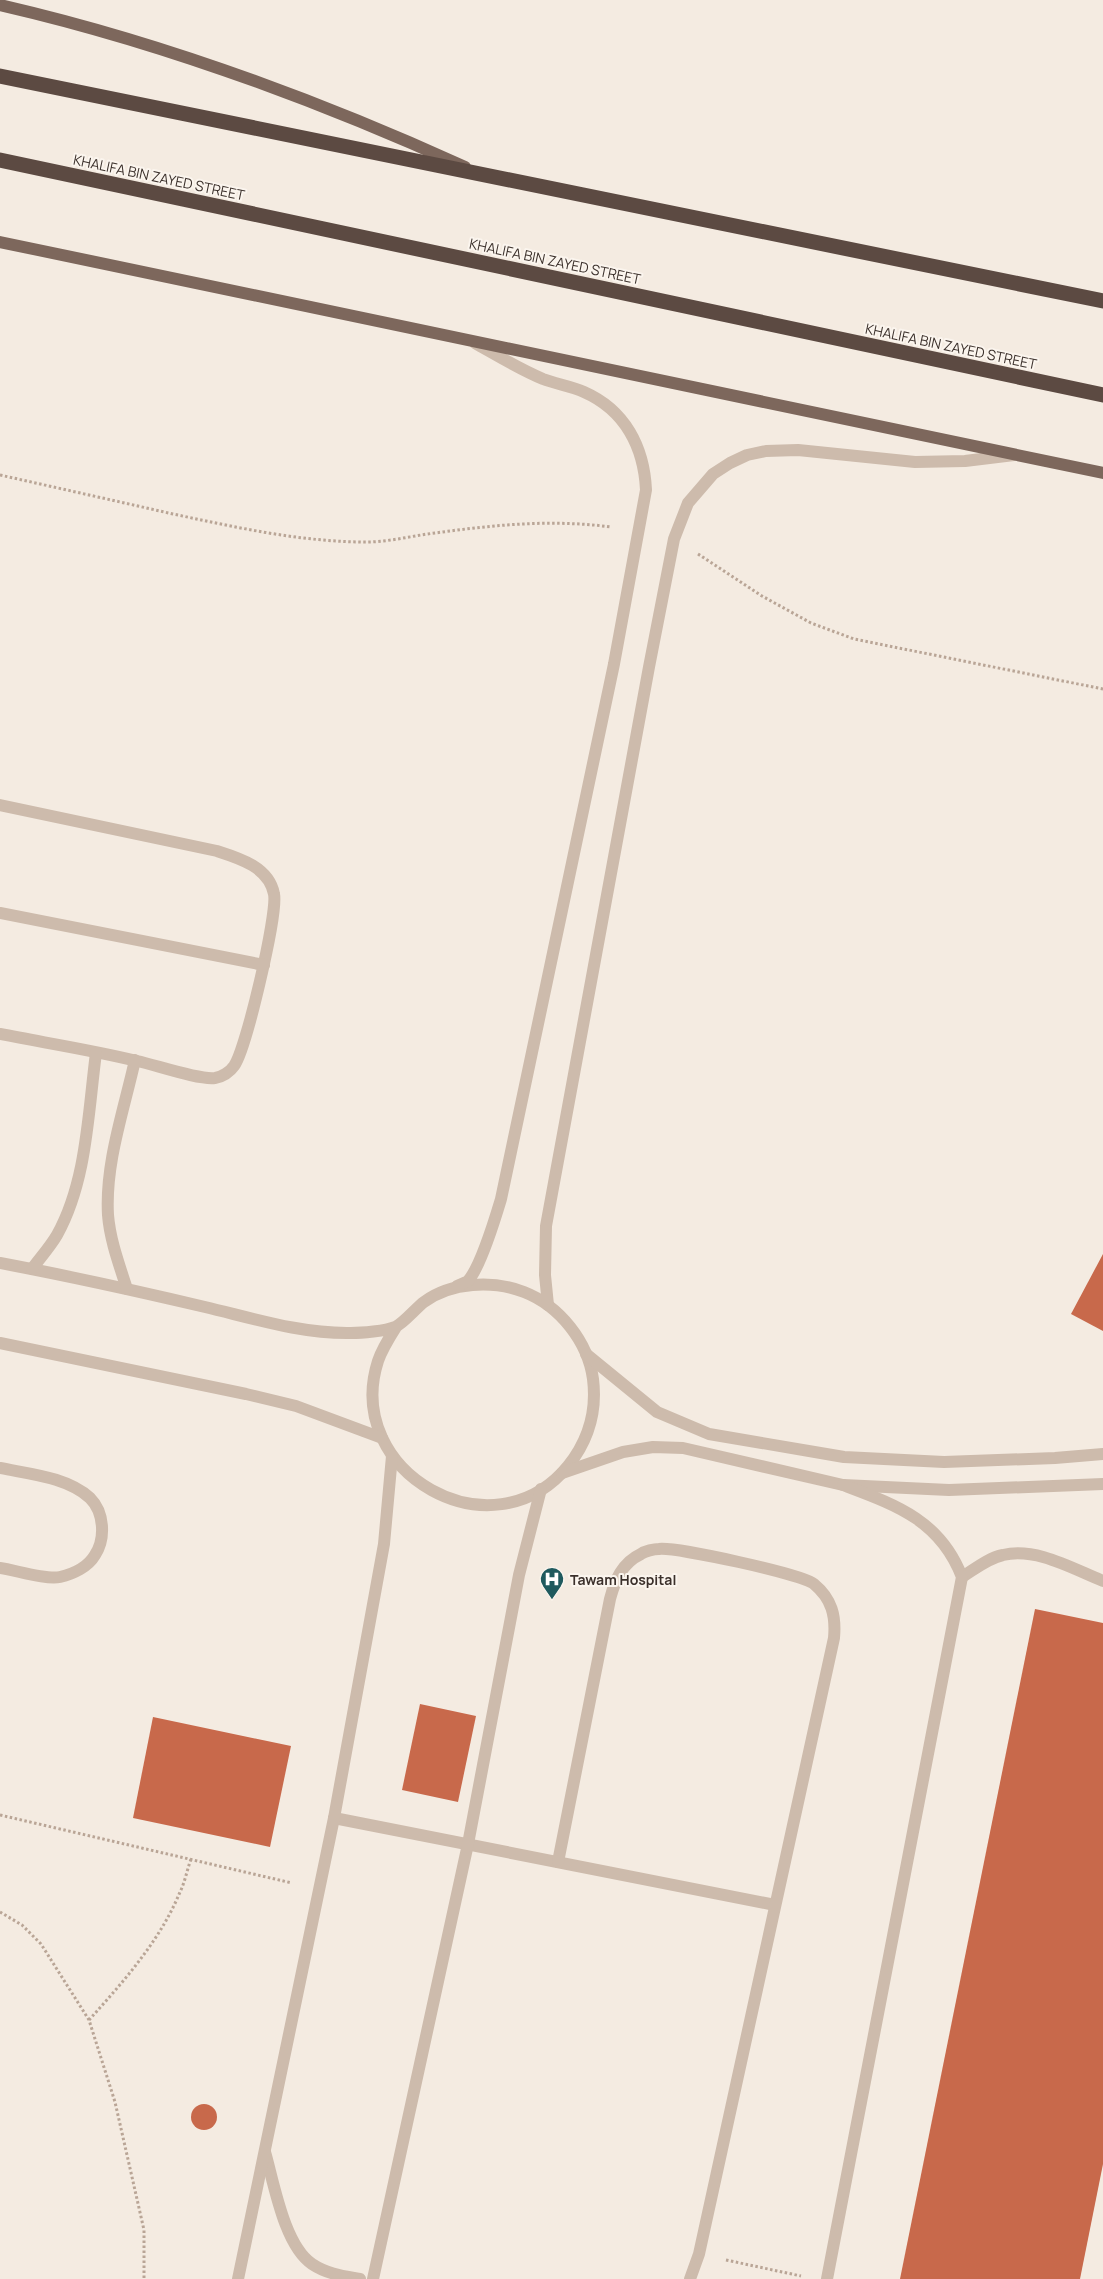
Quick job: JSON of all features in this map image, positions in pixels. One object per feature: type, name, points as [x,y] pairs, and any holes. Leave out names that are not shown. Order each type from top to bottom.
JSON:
[{"type":"highway","points":[[0,76],[1103,301]]},
{"type":"highway","name":"KHALIFA BIN ZAYED STREET","points":[[0,160],[1103,395]]},
{"type":"main road","points":[[0,5],[137,41],[226,69],[340,112],[486,176]]},
{"type":"main road","points":[[0,242],[1103,473]]},
{"type":"street","points":[[447,1290],[473,1285],[500,1286],[525,1292],[548,1305],[564,1319],[577,1336],[586,1354],[592,1375],[594,1396],[592,1417],[586,1438],[576,1456],[562,1473],[542,1489],[511,1502],[485,1505],[460,1503],[429,1490],[403,1469],[392,1456],[382,1438],[375,1410],[374,1380],[378,1361],[396,1327],[428,1299],[447,1290],[467,1281],[492,1229],[612,674],[646,490],[645,469],[640,450],[630,431],[618,415],[602,402],[583,392],[546,380],[510,364],[473,341]]},
{"type":"street","points":[[548,1305],[544,1258],[546,1226],[674,539],[688,503],[714,474],[730,463],[766,451],[798,450],[915,462],[965,461],[1017,454]]},
{"type":"street","points":[[0,805],[216,851],[242,859],[263,872],[274,893],[273,915],[264,965],[240,1052],[234,1066],[226,1074],[215,1078],[202,1077],[135,1060],[0,1034]]},
{"type":"street","points":[[0,913],[264,965]]},
{"type":"street","points":[[32,1269],[56,1237],[77,1187],[96,1053]]},
{"type":"street","points":[[127,1288],[112,1240],[108,1215],[108,1190],[112,1159],[135,1060]]},
{"type":"street","points":[[0,1263],[127,1288],[302,1328],[352,1333],[396,1327]]},
{"type":"street","points":[[0,1343],[296,1406],[382,1438]]},
{"type":"street","points":[[586,1354],[658,1412],[709,1434],[844,1457],[944,1462],[1055,1458],[1103,1454]]},
{"type":"street","points":[[562,1473],[623,1452],[653,1447],[683,1448],[843,1485],[894,1505],[928,1526],[948,1548],[962,1577],[827,2279]]},
{"type":"street","points":[[238,2279],[334,1818],[384,1544],[392,1456]]},
{"type":"street","points":[[0,1468],[51,1478],[90,1498],[100,1514],[102,1536],[95,1556],[79,1571],[58,1578],[0,1568]]},
{"type":"street","points":[[843,1485],[949,1490],[1103,1484]]},
{"type":"street","points":[[373,2279],[468,1844],[519,1575],[542,1489]]},
{"type":"street","points":[[558,1862],[615,1581],[625,1565],[641,1553],[660,1548],[733,1561],[798,1576],[813,1582],[824,1593],[832,1606],[835,1622],[699,2254],[690,2279]]},
{"type":"street","points":[[962,1577],[1002,1555],[1020,1553],[1038,1556],[1103,1581]]},
{"type":"street","points":[[334,1818],[775,1905]]},
{"type":"street","points":[[264,2150],[279,2202],[296,2248],[311,2263],[330,2273],[360,2279]]},
{"type":"path","points":[[0,476],[222,524],[279,535],[325,541],[362,542],[491,526],[534,523],[584,523],[639,530]]},
{"type":"path","points":[[674,539],[762,596],[811,623],[854,638],[1103,689]]},
{"type":"path","points":[[0,1815],[320,1890]]},
{"type":"path","points":[[89,2020],[123,1982],[156,1936],[180,1893],[191,1860]]},
{"type":"path","points":[[0,1912],[22,1925],[41,1944],[89,2020],[115,2102],[144,2230],[144,2279]]},
{"type":"path","points":[[699,2254],[808,2277]]},
{"type":"building","points":[[1103,1254],[1103,1331],[1071,1314]]},
{"type":"building","points":[[1035,1609],[1103,1623],[1103,2164],[1080,2279],[900,2279]]},
{"type":"building","points":[[420,1704],[476,1716],[458,1802],[402,1790]]},
{"type":"building","points":[[153,1717],[291,1746],[270,1847],[133,1818]]},
{"type":"building","points":[[204,2104],[213,2108],[217,2117],[213,2126],[204,2130],[195,2126],[191,2117],[195,2108]]},
{"type":"place","name":"Tawam Hospital","points":[[552,1600]]}]
